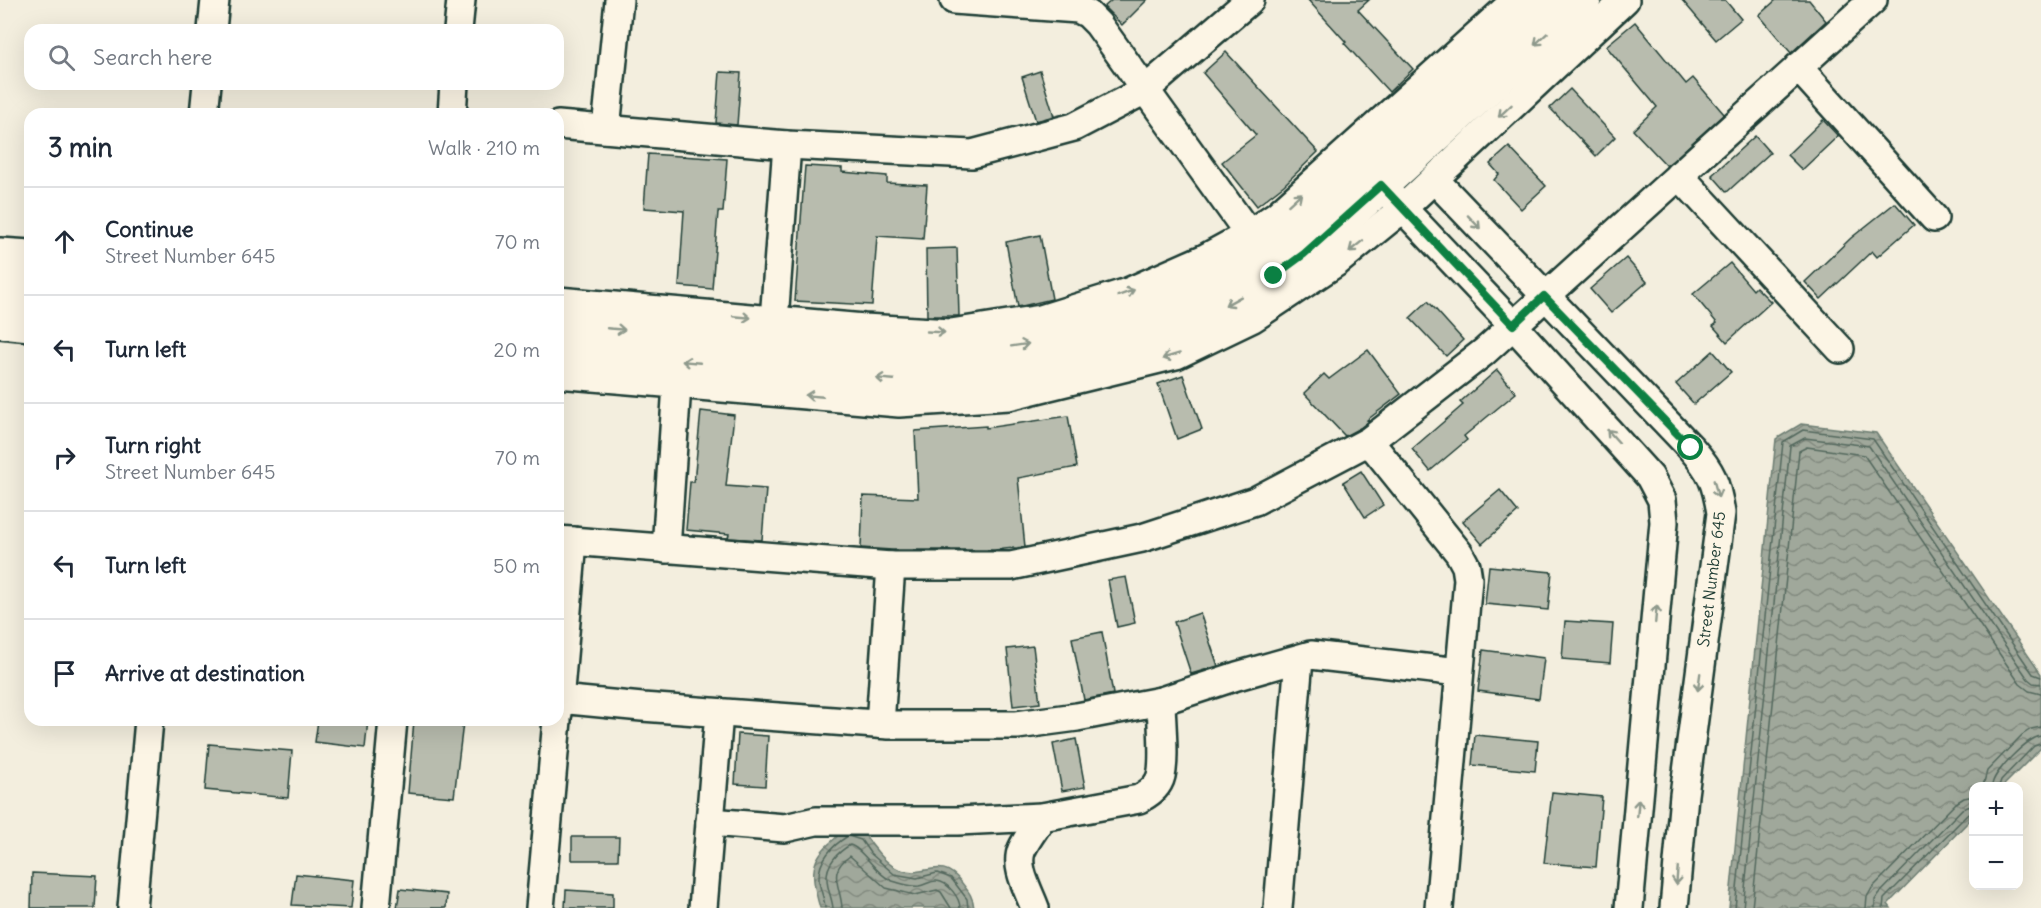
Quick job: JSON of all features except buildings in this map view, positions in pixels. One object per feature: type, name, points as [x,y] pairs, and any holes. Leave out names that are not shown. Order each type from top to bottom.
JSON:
[{"type":"main road","points":[[564,324],[926,353],[1021,345],[1124,320],[1221,277],[1280,238],[1546,0]]},
{"type":"main road","points":[[564,352],[941,384],[1004,380],[1036,374],[1072,366],[1142,344],[1227,305],[1392,197],[1584,0]]},
{"type":"main road","points":[[0,274],[24,276]]},
{"type":"main road","points":[[0,303],[24,305]]},
{"type":"street","points":[[213,24],[215,0]]},
{"type":"street","points":[[459,24],[461,0]]},
{"type":"street","points":[[606,129],[620,0]]},
{"type":"street","points":[[954,0],[1078,9],[1088,14],[1098,24],[1249,234]]},
{"type":"street","points":[[564,126],[787,145],[972,154],[1074,127],[1144,90],[1250,0]]},
{"type":"street","points":[[564,302],[864,328],[951,333],[1052,316],[1128,292],[1166,277],[1249,234],[1277,215],[1516,0]]},
{"type":"street","points":[[564,375],[900,404],[1009,396],[1176,355],[1253,318],[1337,262],[1392,197],[1434,179],[1625,0]]},
{"type":"street","points":[[564,564],[565,540],[891,566],[1011,566],[1142,537],[1255,501],[1369,441],[1484,352],[1873,0]]},
{"type":"street","points":[[1798,67],[1934,218]]},
{"type":"street","points":[[205,108],[206,90]]},
{"type":"street","points":[[452,108],[453,90]]},
{"type":"street","points":[[774,320],[787,145]]},
{"type":"street","points":[[1679,175],[1840,349]]},
{"type":"street","name":"Street Number 645","points":[[1434,179],[1650,477],[1662,500],[1664,522],[1629,908]]},
{"type":"street","name":"Street Number 645","points":[[1392,197],[1530,309],[1691,448],[1707,467],[1717,486],[1721,513],[1683,795],[1674,908]]},
{"type":"street","points":[[0,252],[24,254]]},
{"type":"street","points":[[0,324],[24,326]]},
{"type":"street","points":[[666,549],[677,384]]},
{"type":"street","points":[[1369,441],[1459,552],[1466,566],[1468,579],[1439,908]]},
{"type":"street","points":[[880,724],[891,566]]},
{"type":"street","points":[[564,711],[719,713],[880,724],[1017,725],[1077,717],[1161,701],[1311,655],[1459,672]]},
{"type":"street","points":[[1278,908],[1299,658]]},
{"type":"street","points":[[710,822],[792,828],[816,821],[948,821],[1042,817],[1139,799],[1152,791],[1160,779],[1162,766],[1161,701]]},
{"type":"street","points":[[703,908],[719,713]]},
{"type":"street","points":[[132,908],[148,726]]},
{"type":"street","points":[[376,908],[392,726]]},
{"type":"street","points":[[540,908],[557,726]]},
{"type":"street","points":[[1035,908],[1021,869],[1020,859],[1022,850],[1042,817]]},
{"type":"water","points":[[1801,424],[1876,433],[2041,674],[2041,748],[2007,782],[1969,782],[1969,821],[1888,904],[1891,908],[1729,908],[1776,439]]},
{"type":"water","points":[[847,829],[865,835],[893,867],[907,872],[939,868],[954,874],[969,892],[974,908],[820,908],[814,882],[816,863],[826,847]]},
{"type":"route","points":[[1274,276],[1336,227],[1381,185],[1513,325],[1544,296],[1691,448]]}]
